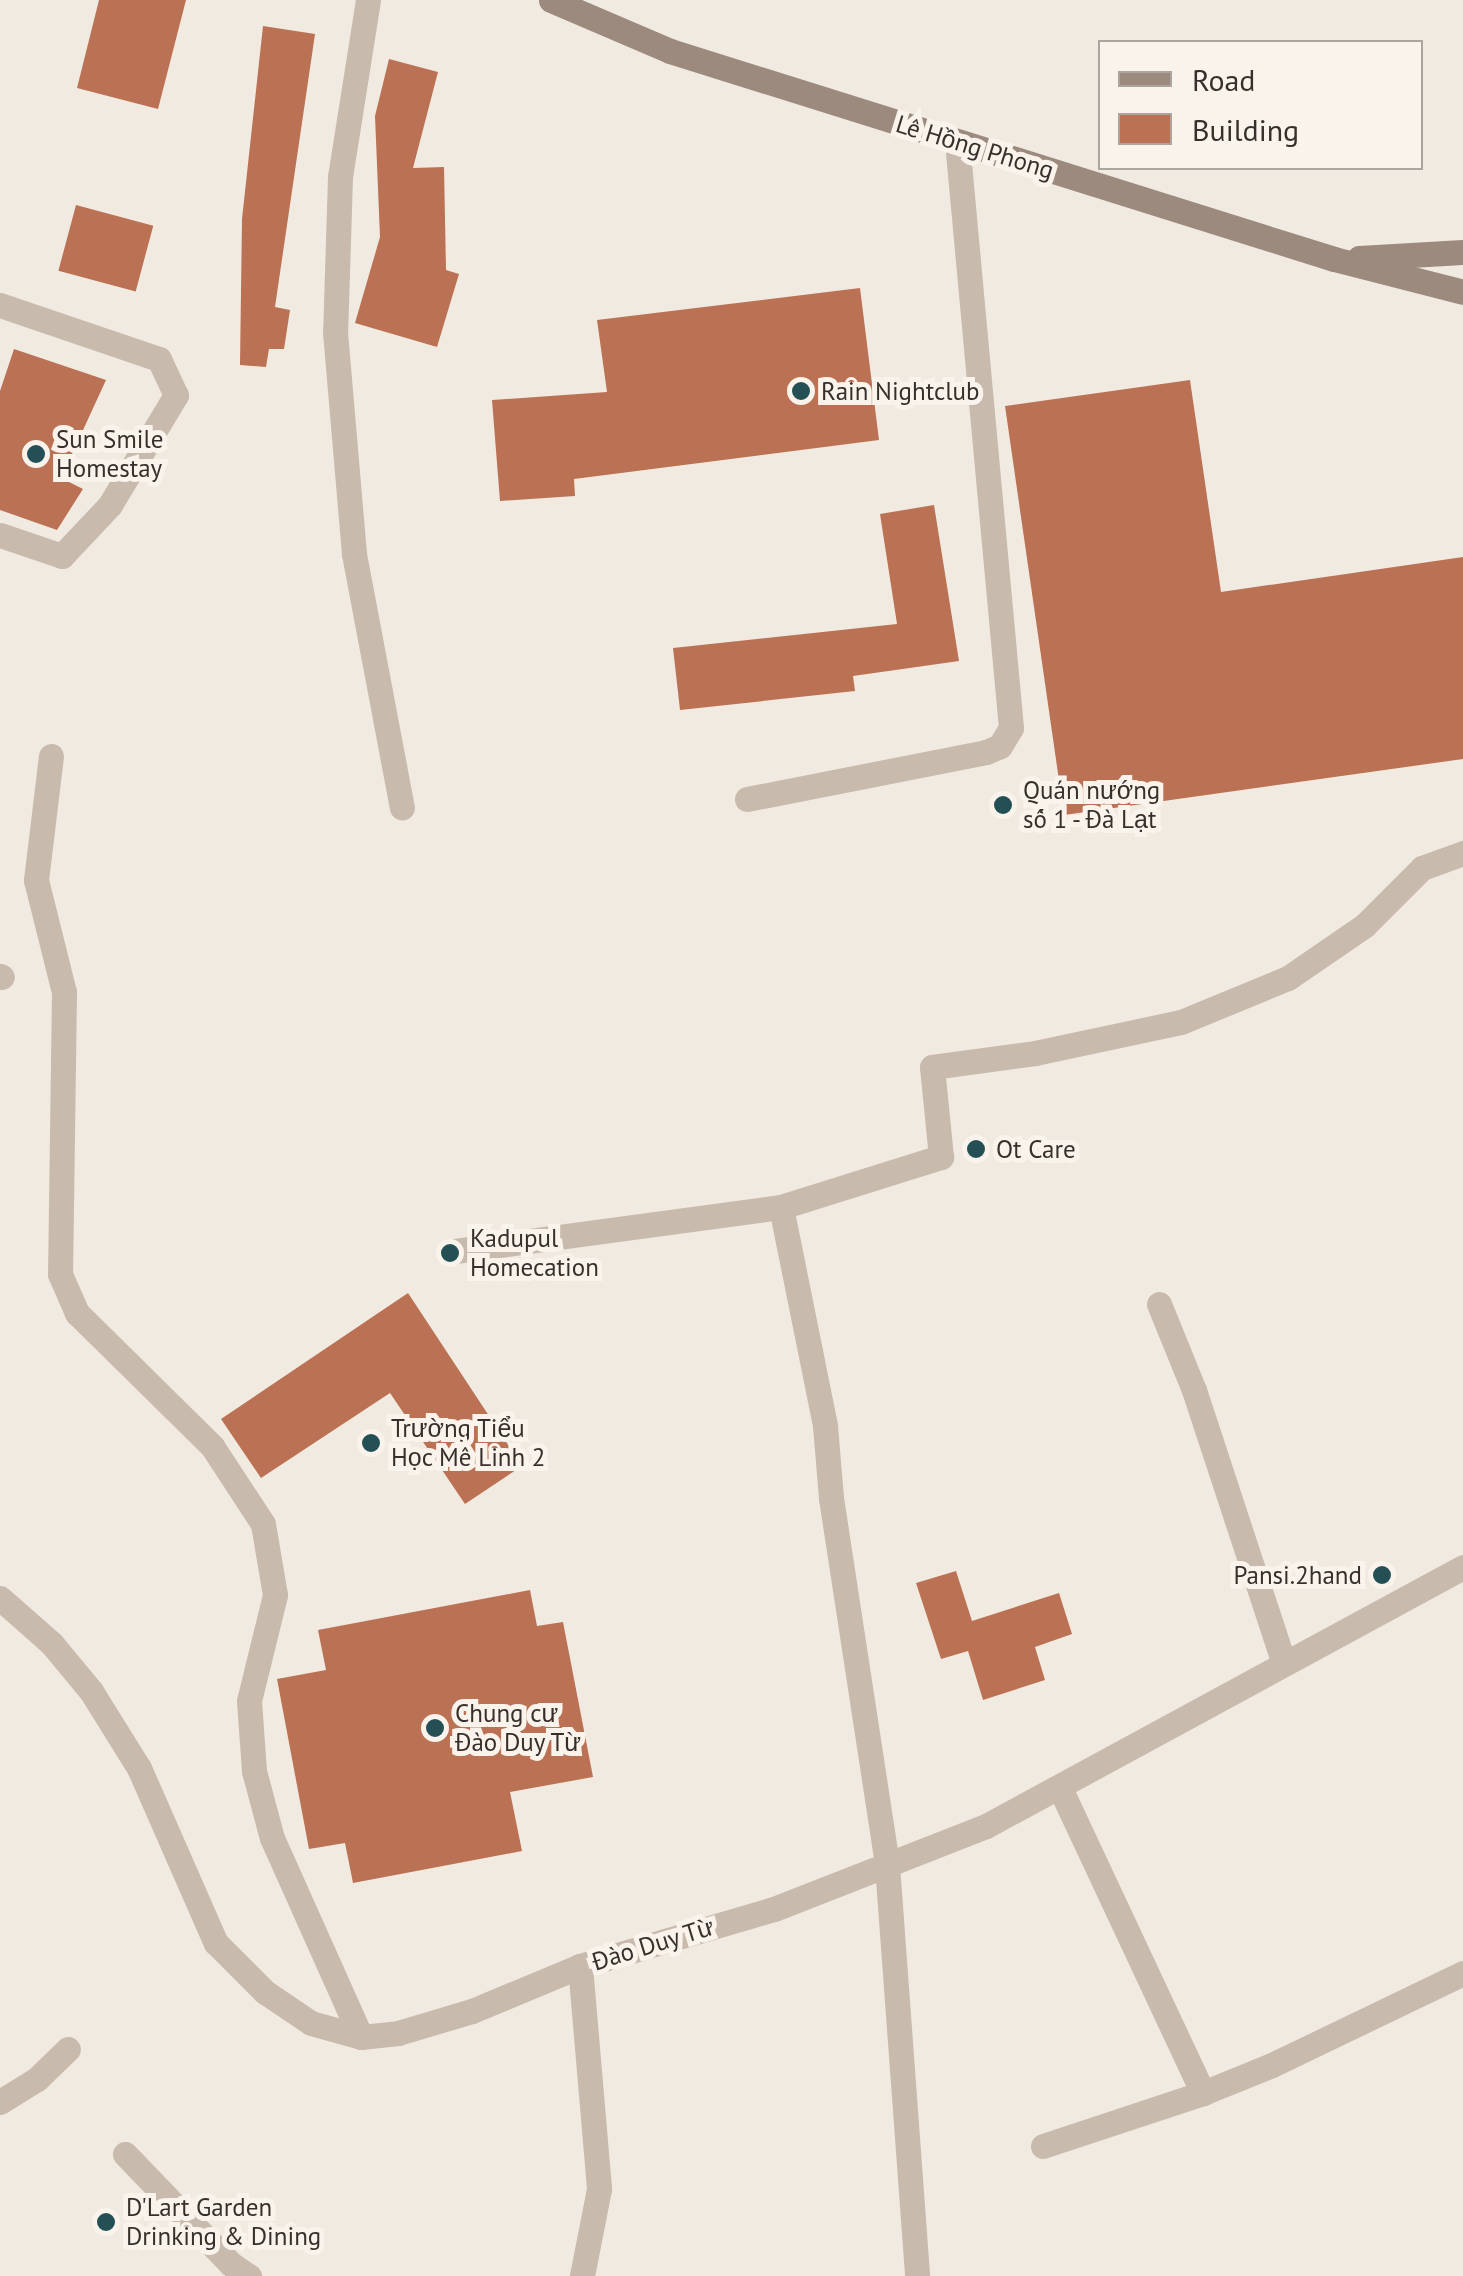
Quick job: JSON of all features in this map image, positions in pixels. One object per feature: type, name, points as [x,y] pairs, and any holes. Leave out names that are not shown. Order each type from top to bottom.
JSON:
[{"type":"street","points":[[368,0],[340,177],[335,332],[354,554],[402,808]]},
{"type":"street","name":"Lê Hồng Phong","points":[[551,0],[670,51],[1334,259],[1463,292]]},
{"type":"street","points":[[746,799],[986,752],[1000,746],[1010,728],[957,141]]},
{"type":"street","points":[[1334,259],[1463,252]]},
{"type":"street","points":[[0,305],[159,358],[176,395],[110,506],[62,556],[0,535]]},
{"type":"street","points":[[51,756],[36,880],[64,992],[60,1274],[76,1314],[212,1446],[263,1524],[275,1595],[258,1651],[249,1701],[254,1771],[272,1838],[360,2037]]},
{"type":"street","points":[[455,1251],[782,1207],[940,1157],[932,1067],[1034,1053],[1181,1022],[1288,978],[1365,925],[1422,868],[1463,853]]},
{"type":"street","points":[[782,1207],[825,1426],[831,1498],[888,1865],[917,2276]]},
{"type":"street","points":[[1159,1304],[1206,1424],[1284,1664]]},
{"type":"street","name":"Đào Duy Từ","points":[[0,1598],[52,1644],[101,1706],[139,1768],[216,1943],[265,1992],[311,2023],[360,2037],[398,2032],[472,2011],[580,1966],[774,1910],[986,1826],[1463,1567]]},
{"type":"street","points":[[1060,1788],[1202,2094]]},
{"type":"street","points":[[580,1966],[600,2190],[582,2276]]},
{"type":"street","points":[[1043,2146],[1202,2094],[1272,2065],[1463,1973]]},
{"type":"street","points":[[0,2102],[37,2079],[68,2048]]},
{"type":"street","points":[[125,2154],[232,2264],[249,2276]]},
{"type":"building","points":[[99,0],[186,0],[158,109],[77,88]]},
{"type":"building","points":[[263,26],[315,34],[275,307],[290,310],[284,349],[269,349],[266,367],[240,365],[242,219]]},
{"type":"building","points":[[389,59],[438,72],[413,168],[444,167],[446,270],[459,274],[437,347],[355,323],[380,237],[375,116]]},
{"type":"building","points":[[76,205],[153,226],[136,291],[58,271]]},
{"type":"building","points":[[860,288],[879,440],[574,479],[575,496],[500,501],[492,400],[607,392],[597,320]]},
{"type":"building","name":"Sun Smile Homestay","points":[[14,349],[106,380],[61,478],[83,489],[57,530],[0,510],[0,391]]},
{"type":"building","points":[[1190,380],[1221,592],[1463,557],[1463,759],[1064,815],[1005,406]]},
{"type":"building","points":[[934,505],[959,661],[853,676],[855,691],[680,710],[673,648],[897,624],[880,514]]},
{"type":"building","points":[[408,1293],[522,1466],[465,1504],[390,1393],[261,1478],[221,1419]]},
{"type":"building","points":[[956,1571],[972,1621],[1059,1593],[1072,1634],[1035,1647],[1045,1680],[983,1700],[968,1651],[941,1659],[916,1583]]},
{"type":"building","name":"Chung cư Đào Duy Từ","points":[[530,1590],[537,1626],[563,1622],[593,1777],[510,1792],[522,1851],[353,1883],[345,1843],[309,1849],[277,1679],[326,1670],[318,1630]]},
{"type":"place","name":"Rain Nightclub","points":[[801,391]]},
{"type":"place","name":"Sun Smile Homestay","points":[[36,454]]},
{"type":"place","name":"Quán nướng số 1 - Đà Lạt","points":[[1003,805]]},
{"type":"place","name":"Ot Care","points":[[976,1149]]},
{"type":"place","name":"Kadupul Homecation","points":[[450,1253]]},
{"type":"place","name":"Trường Tiểu Học Mê Linh 2","points":[[371,1443]]},
{"type":"place","name":"Pansi.2hand","points":[[1382,1575]]},
{"type":"place","name":"Chung cư Đào Duy Từ","points":[[435,1728]]},
{"type":"place","name":"D'Lart Garden Drinking & Dining","points":[[106,2222]]}]
